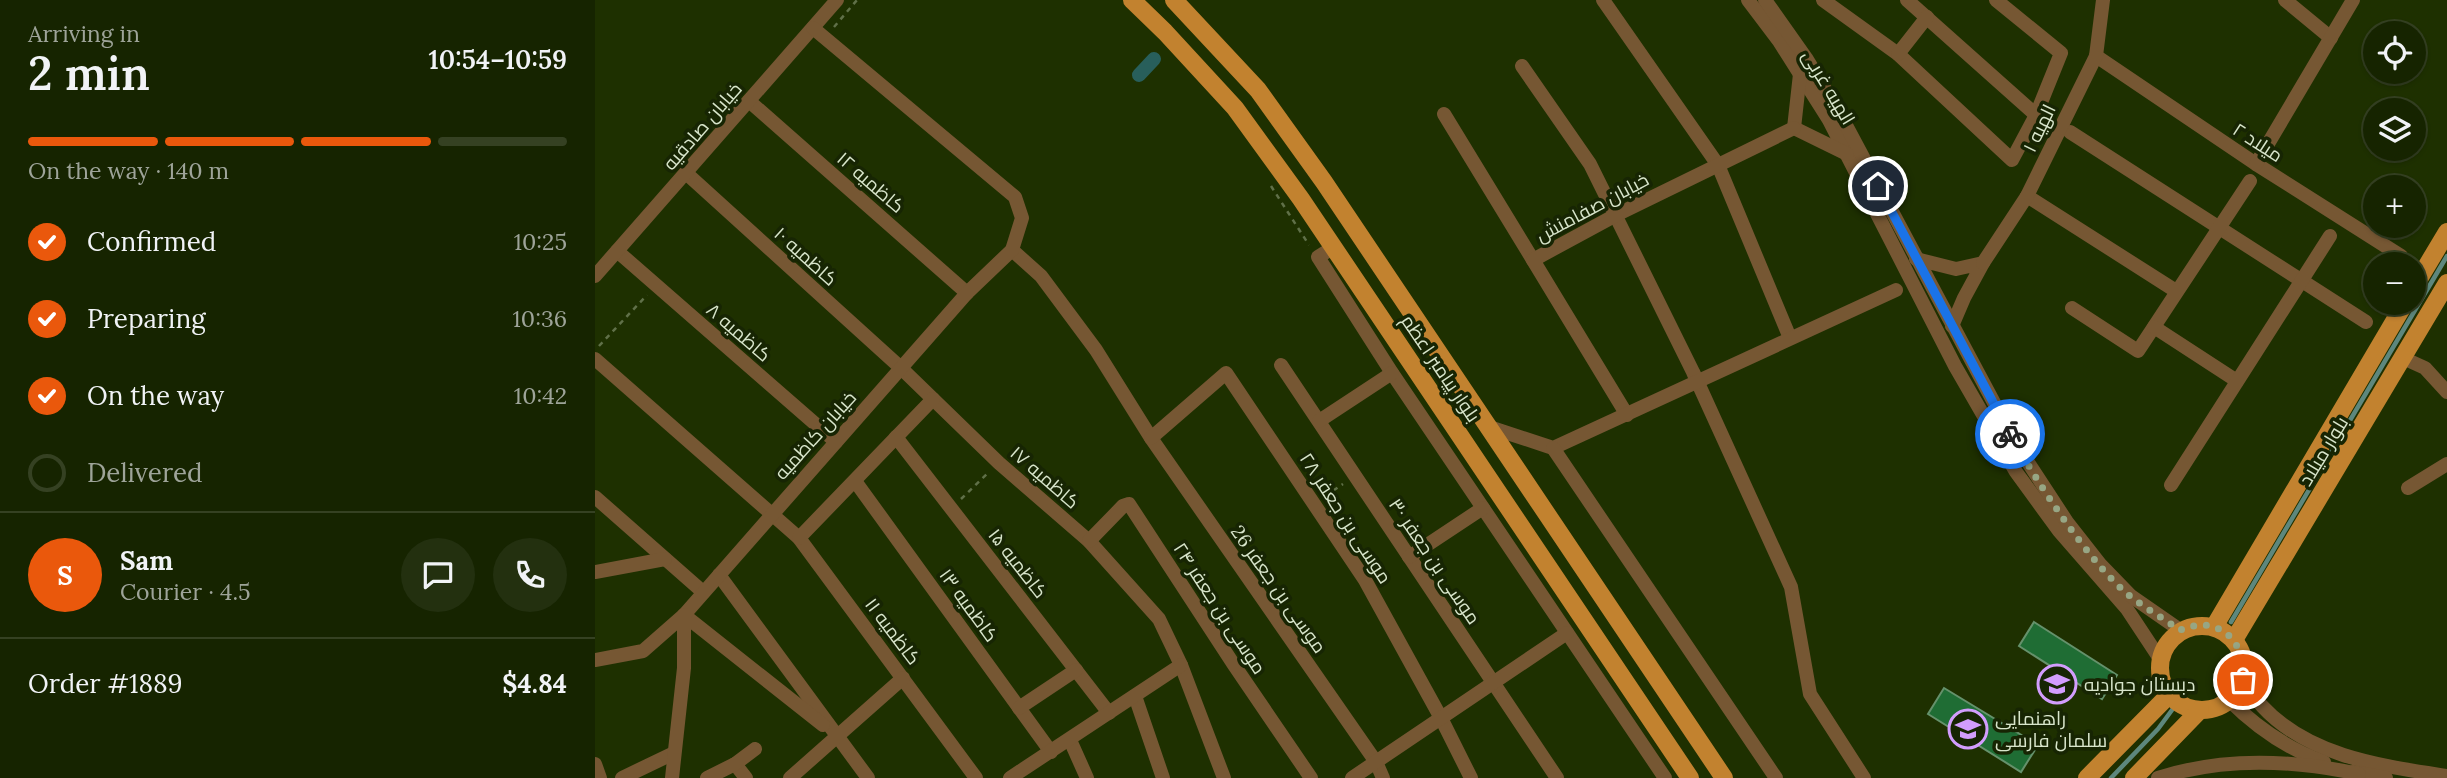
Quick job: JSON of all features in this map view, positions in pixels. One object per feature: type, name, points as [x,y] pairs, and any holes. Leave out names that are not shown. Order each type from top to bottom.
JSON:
[{"type":"main road","name":"بلوار پیامبر اعظم","points":[[1132,0],[1235,108],[1334,247],[1690,778]]},
{"type":"main road","name":"بلوار پیامبر اعظم","points":[[1174,0],[1258,90],[1324,182],[1724,778]]},
{"type":"main road","points":[[2426,267],[2447,232]]},
{"type":"main road","name":"بلوار میلاد","points":[[2234,640],[2447,283]]},
{"type":"main road","name":"بلوار میلاد","points":[[2214,627],[2398,315]]},
{"type":"main road","points":[[2200,625],[2214,627],[2234,640],[2241,652],[2243,680],[2238,691],[2229,700],[2210,709],[2200,710],[2188,708],[2169,695],[2162,684],[2160,659],[2164,647],[2180,630],[2200,625]]},
{"type":"main road","points":[[2087,778],[2169,695]]},
{"type":"main road","points":[[2134,778],[2200,710]]},
{"type":"street","name":"خیابان صادقیه","points":[[595,276],[749,101],[819,33],[837,0]]},
{"type":"street","points":[[1603,0],[1718,164],[1790,338]]},
{"type":"street","name":"الهیه غربی","points":[[1748,0],[1829,120],[1955,366],[2016,472],[2059,531],[2127,609],[2160,659]]},
{"type":"street","name":"الهیه غربی","points":[[1766,0],[1839,114],[2016,444],[2067,522],[2100,564],[2131,596],[2180,630]]},
{"type":"street","points":[[1823,0],[1898,54],[2012,160],[2036,115],[2061,54],[1996,0]]},
{"type":"street","points":[[1907,0],[2036,115]]},
{"type":"street","name":"الهیه ۱","points":[[1952,327],[1983,263],[2027,196],[2096,57],[2103,0]]},
{"type":"street","points":[[2285,0],[2331,38]]},
{"type":"street","points":[[2256,164],[2353,0]]},
{"type":"street","points":[[1898,54],[1927,17]]},
{"type":"street","points":[[819,33],[1015,197],[1022,218],[1012,250]]},
{"type":"street","name":"میلاد ۲","points":[[2096,57],[2256,164],[2395,252]]},
{"type":"street","points":[[1523,66],[1590,164],[1697,381],[1791,587],[1810,694],[1864,778]]},
{"type":"street","points":[[1800,74],[1794,128],[1847,154]]},
{"type":"street","name":"کاظمیه ۱۲","points":[[749,101],[967,292]]},
{"type":"street","points":[[1444,114],[1534,260]]},
{"type":"street","name":"خیابان صفامنش","points":[[1627,415],[1534,260],[1616,215],[1794,128]]},
{"type":"street","points":[[2070,132],[2366,322]]},
{"type":"street","name":"کاظمیه ۱۰","points":[[686,173],[901,368]]},
{"type":"street","points":[[2073,309],[2139,351],[2250,181]]},
{"type":"street","points":[[2027,196],[2176,291]]},
{"type":"street","points":[[2171,485],[2330,236]]},
{"type":"street","points":[[1334,247],[1318,257],[1392,373],[1665,778]]},
{"type":"street","name":"خیابان کاظمیه","points":[[595,660],[643,651],[684,615],[967,292],[1012,250]]},
{"type":"street","name":"موسی بن جعفر 26","points":[[1012,250],[1041,276],[1089,340],[1151,438],[1376,762],[1383,778]]},
{"type":"street","name":"کاظمیه ۸","points":[[617,251],[836,442]]},
{"type":"street","points":[[1916,259],[1956,269],[1983,263]]},
{"type":"street","points":[[1553,448],[1896,290]]},
{"type":"street","points":[[2154,327],[2237,381]]},
{"type":"street","points":[[2403,358],[2425,368],[2447,392]]},
{"type":"street","name":"کاظمیه ۱۱","points":[[595,359],[799,538],[976,778]]},
{"type":"street","name":"موسی بن جعفر ۳۰","points":[[1282,365],[1557,778]]},
{"type":"street","name":"کاظمیه ۱۷","points":[[901,368],[999,463],[1089,541],[1159,619],[1181,665],[1224,778]]},
{"type":"street","name":"موسی بن جعفر ۲۸","points":[[1151,438],[1226,373],[1365,580],[1471,778]]},
{"type":"street","points":[[1319,421],[1392,373]]},
{"type":"street","points":[[799,538],[933,399]]},
{"type":"street","points":[[1489,427],[1553,448],[1776,778]]},
{"type":"street","name":"کاظمیه ۱۵","points":[[896,437],[1109,713]]},
{"type":"street","points":[[2409,488],[2447,464]]},
{"type":"street","name":"کاظمیه ۱۳","points":[[855,481],[1051,752]]},
{"type":"street","points":[[595,497],[703,592]]},
{"type":"street","name":"موسی بن جعفر ۲۴","points":[[1089,541],[1123,506],[1129,504],[1311,778]]},
{"type":"street","points":[[1409,557],[1483,508]]},
{"type":"street","points":[[595,572],[665,559]]},
{"type":"street","points":[[719,575],[867,778]]},
{"type":"street","points":[[684,615],[837,737]]},
{"type":"street","points":[[672,778],[684,668],[684,615]]},
{"type":"street","points":[[1352,778],[1567,634]]},
{"type":"street","points":[[1010,778],[1181,665]]},
{"type":"street","points":[[1019,708],[1076,670]]},
{"type":"street","points":[[790,778],[903,678]]},
{"type":"street","points":[[2243,680],[2263,707],[2319,746],[2349,758],[2381,766],[2447,776]]},
{"type":"street","points":[[1135,696],[1164,778]]},
{"type":"street","points":[[2229,700],[2249,720],[2275,738],[2314,758],[2359,774]]},
{"type":"street","points":[[1070,740],[1087,778]]},
{"type":"street","points":[[707,778],[735,764],[755,749]]},
{"type":"street","points":[[622,778],[674,753]]},
{"type":"street","points":[[2158,778],[2211,766],[2292,763],[2325,766],[2386,778]]},
{"type":"street","points":[[595,764],[600,778]]},
{"type":"street","points":[[735,764],[746,778]]},
{"type":"path","points":[[819,33],[857,0]]},
{"type":"path","points":[[1266,178],[1318,257]]},
{"type":"path","points":[[595,351],[656,285]]},
{"type":"path","points":[[951,508],[999,463]]},
{"type":"path","points":[[1314,503],[1355,476]]},
{"type":"building","points":[[2034,622],[2117,675],[2102,699],[2019,646]]},
{"type":"building","points":[[1944,688],[2038,745],[2021,772],[1928,714]]},
{"type":"waterway","points":[[1139,75],[1154,59]]},
{"type":"waterway","points":[[2231,622],[2447,256]]},
{"type":"waterway","points":[[2111,778],[2158,729],[2172,710]]},
{"type":"way so far","points":[[2010,434],[2067,522],[2100,564],[2131,596],[2180,630],[2200,625],[2225,632],[2241,652],[2243,680]]},
{"type":"place","name":"دبستان جوادیه","points":[[2057,684]]},
{"type":"place","name":"راهنمایی سلمان فارسی","points":[[1968,729]]},
{"type":"route","points":[[1878,186],[2010,434]]}]
